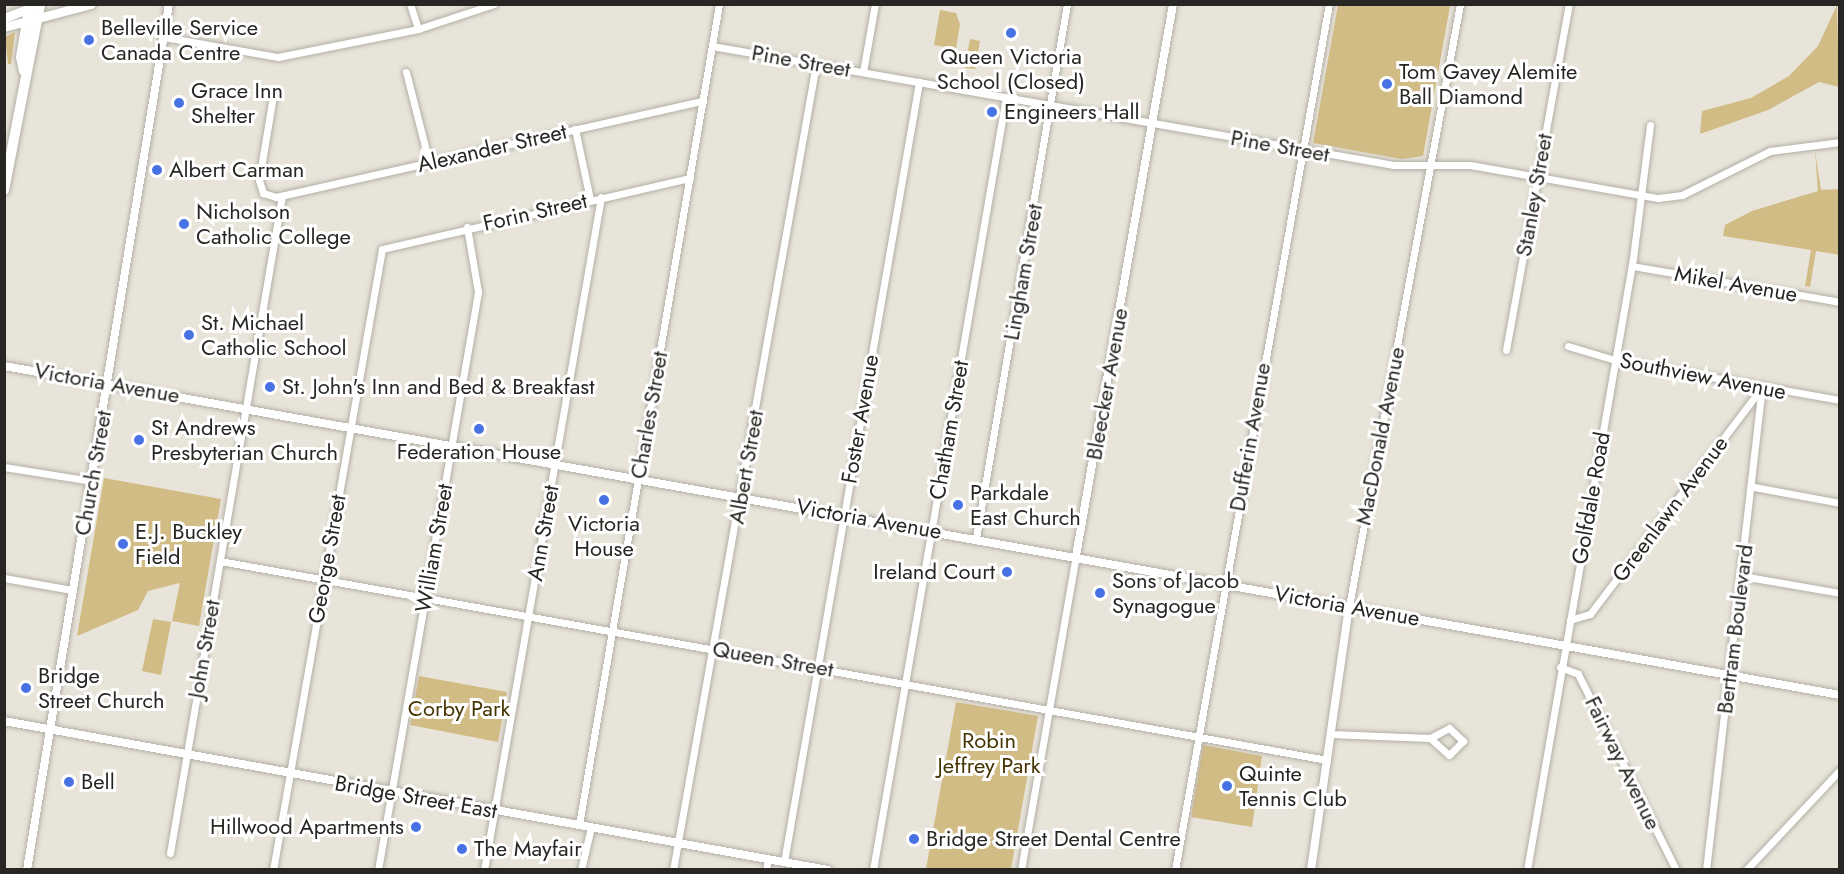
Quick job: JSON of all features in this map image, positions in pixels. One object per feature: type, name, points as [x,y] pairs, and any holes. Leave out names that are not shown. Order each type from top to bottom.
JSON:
[{"type":"main road","points":[[4,18],[35,9],[91,4]]},
{"type":"main road","points":[[4,27],[35,9]]},
{"type":"main road","points":[[4,190],[35,9]]},
{"type":"street","name":"Church Street","points":[[28,869],[170,4]]},
{"type":"street","points":[[410,4],[418,29]]},
{"type":"street","points":[[164,37],[278,57],[418,29],[494,4]]},
{"type":"street","name":"Charles Street","points":[[579,825],[719,4]]},
{"type":"street","points":[[863,72],[875,4]]},
{"type":"street","name":"Lingham Street","points":[[976,538],[1067,4]]},
{"type":"street","name":"Bleecker Avenue","points":[[1021,870],[1173,4]]},
{"type":"street","name":"Dufferin Avenue","points":[[1175,870],[1196,734],[1329,4]]},
{"type":"street","name":"MacDonald Avenue","points":[[1311,870],[1349,606],[1460,4]]},
{"type":"street","name":"Stanley Street","points":[[1506,350],[1569,4]]},
{"type":"street","name":"Pine Street","points":[[712,46],[1394,165],[1431,163],[1538,177],[1643,196],[1682,195],[1770,151],[1839,142]]},
{"type":"street","name":"Albert Street","points":[[674,870],[816,64]]},
{"type":"street","points":[[406,72],[429,162]]},
{"type":"street","name":"Foster Avenue","points":[[784,862],[919,82]]},
{"type":"street","points":[[273,96],[259,180],[263,193],[282,196]]},
{"type":"street","name":"Chatham Street","points":[[873,870],[1006,98]]},
{"type":"street","name":"Alexander Street","points":[[282,196],[703,101]]},
{"type":"street","name":"Golfdale Road","points":[[1527,870],[1560,667],[1632,266],[1643,196],[1650,125]]},
{"type":"street","points":[[575,129],[590,199]]},
{"type":"street","name":"Forin Street","points":[[382,249],[467,227],[690,178]]},
{"type":"street","name":"John Street","points":[[170,853],[282,196]]},
{"type":"street","name":"Ann Street","points":[[484,870],[600,197]]},
{"type":"street","name":"William Street","points":[[378,870],[479,283],[467,227]]},
{"type":"street","name":"George Street","points":[[273,870],[382,249]]},
{"type":"street","name":"Mikel Avenue","points":[[1632,266],[1839,302]]},
{"type":"street","name":"Southview Avenue","points":[[1568,346],[1615,360],[1839,400]]},
{"type":"street","name":"Victoria Avenue","points":[[4,366],[452,443],[1839,695]]},
{"type":"street","name":"Bertram Boulevard","points":[[1706,870],[1754,488],[1762,387]]},
{"type":"street","name":"Greenlawn Avenue","points":[[1570,620],[1590,614],[1762,387]]},
{"type":"street","points":[[4,467],[91,481]]},
{"type":"street","points":[[1754,488],[1839,503]]},
{"type":"street","name":"Queen Street","points":[[220,561],[1327,759]]},
{"type":"street","points":[[1742,576],[1839,593]]},
{"type":"street","points":[[4,578],[72,590]]},
{"type":"street","name":"Fairway Avenue","points":[[1560,667],[1578,674],[1676,870]]},
{"type":"street","name":"Bridge Street East","points":[[4,721],[828,870]]},
{"type":"street","points":[[1330,734],[1430,738],[1449,728],[1463,741],[1449,755],[1430,738]]},
{"type":"street","points":[[1746,870],[1839,770]]},
{"type":"street","points":[[581,870],[591,827]]},
{"type":"street","points":[[766,870],[768,859]]},
{"type":"green space","points":[[1338,5],[1450,6],[1423,156],[1401,159],[1313,143]]},
{"type":"green space","points":[[1837,5],[1839,87],[1819,82],[1768,110],[1700,134],[1702,111],[1751,98],[1789,76],[1818,46]]},
{"type":"green space","points":[[940,10],[956,13],[960,24],[956,49],[934,45]]},
{"type":"green space","points":[[15,32],[11,64],[8,64],[5,37]]},
{"type":"green space","points":[[970,39],[980,41],[975,69],[965,68]]},
{"type":"green space","points":[[1815,151],[1821,190],[1839,189],[1840,255],[1816,251],[1810,287],[1805,286],[1811,250],[1723,236],[1725,225],[1752,211],[1818,191]]},
{"type":"green space","points":[[104,478],[221,499],[199,626],[172,621],[180,583],[148,591],[138,610],[77,636]]},
{"type":"green space","points":[[153,619],[171,622],[161,675],[142,671]]},
{"type":"green space","name":"Corby Park","points":[[419,676],[507,692],[498,742],[410,725]]},
{"type":"green space","name":"Robin Jeffrey Park","points":[[956,702],[1038,716],[1011,869],[926,869]]},
{"type":"green space","name":"Quinte Tennis Club","points":[[1203,745],[1262,756],[1252,827],[1191,817]]},
{"type":"place","name":"Queen Victoria School (Closed)","points":[[1011,33]]},
{"type":"place","name":"Belleville Service Canada Centre","points":[[89,40]]},
{"type":"place","name":"Tom Gavey Alemite Ball Diamond","points":[[1387,84]]},
{"type":"place","name":"Grace Inn Shelter","points":[[179,103]]},
{"type":"place","name":"Engineers Hall","points":[[992,112]]},
{"type":"place","name":"Albert Carman","points":[[157,170]]},
{"type":"place","name":"Nicholson Catholic College","points":[[184,224]]},
{"type":"place","name":"St. Michael Catholic School","points":[[189,335]]},
{"type":"place","name":"St. John's Inn and Bed & Breakfast","points":[[270,387]]},
{"type":"place","name":"Federation House","points":[[479,429]]},
{"type":"place","name":"St Andrews Presbyterian Church","points":[[139,440]]},
{"type":"place","name":"Victoria House","points":[[604,500]]},
{"type":"place","name":"Parkdale East Church","points":[[958,505]]},
{"type":"place","name":"E.J. Buckley Field","points":[[123,544]]},
{"type":"place","name":"Ireland Court","points":[[1007,572]]},
{"type":"place","name":"Sons of Jacob Synagogue","points":[[1100,593]]},
{"type":"place","name":"Bridge Street Church","points":[[26,688]]},
{"type":"place","name":"Bell","points":[[69,782]]},
{"type":"place","name":"Quinte Tennis Club","points":[[1227,786]]},
{"type":"place","name":"Hillwood Apartments","points":[[416,827]]},
{"type":"place","name":"Bridge Street Dental Centre","points":[[914,839]]},
{"type":"place","name":"The Mayfair","points":[[462,849]]}]
